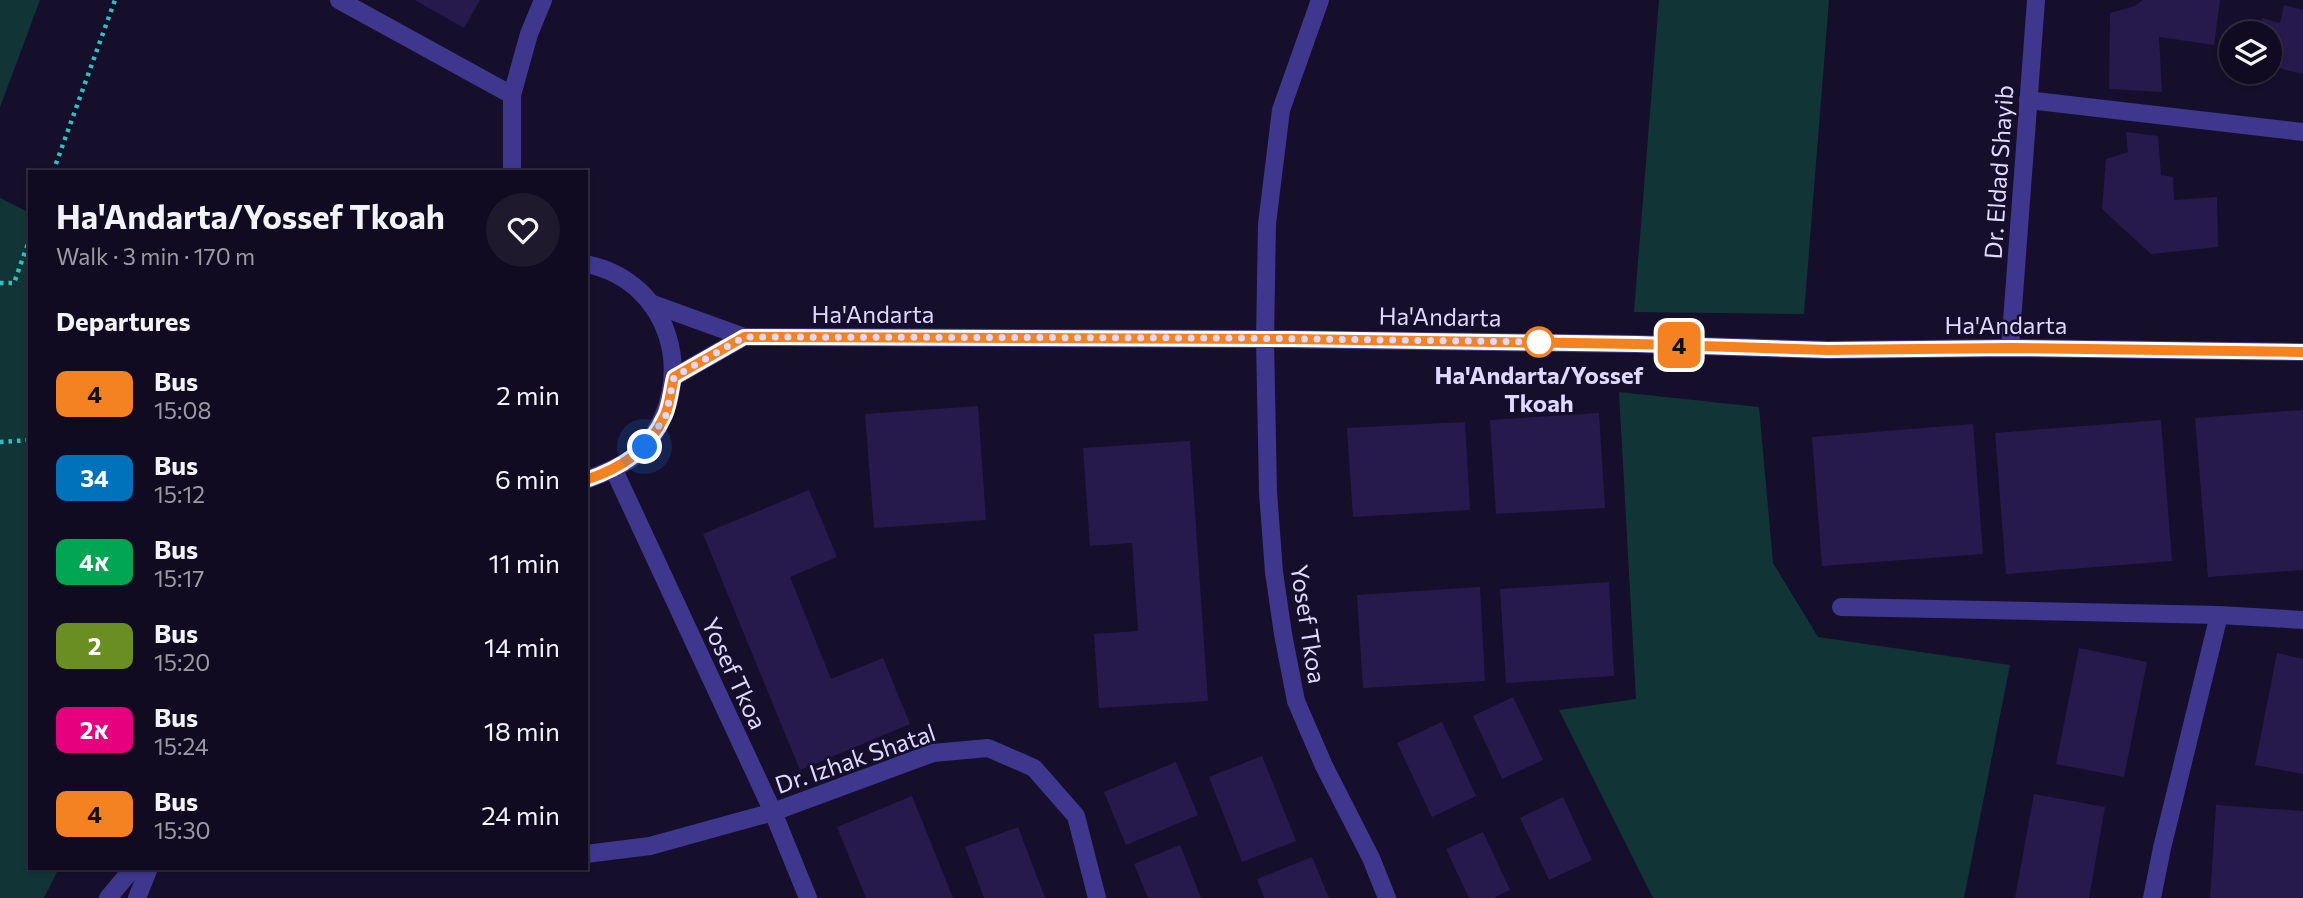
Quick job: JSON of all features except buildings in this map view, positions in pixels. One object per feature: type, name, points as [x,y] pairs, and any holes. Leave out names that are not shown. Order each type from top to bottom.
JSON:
[{"type":"street","points":[[339,0],[512,95]]},
{"type":"street","points":[[512,170],[512,95],[529,34],[543,0]]},
{"type":"street","name":"Yosef Tkoa","points":[[1320,0],[1281,110],[1267,224],[1265,339],[1268,492],[1274,572],[1296,701],[1371,858],[1387,898]]},
{"type":"street","name":"Dr. Eldad Shayib","points":[[2010,348],[2036,0]]},
{"type":"street","points":[[2028,100],[2303,132]]},
{"type":"street","points":[[588,264],[627,281],[650,303],[664,325],[672,350],[674,377],[666,415],[645,447],[614,470],[588,479]]},
{"type":"street","name":"Ha'Andarta","points":[[650,303],[744,337],[1265,339],[1637,344],[1828,350],[2010,348],[2303,352]]},
{"type":"street","name":"Ha'Andarta","points":[[674,377],[744,337]]},
{"type":"street","name":"Yosef Tkoa","points":[[614,470],[773,812],[808,898]]},
{"type":"street","points":[[1841,607],[2219,615],[2303,620]]},
{"type":"street","points":[[2152,898],[2219,615]]},
{"type":"street","name":"Dr. Izhak Shatal","points":[[588,854],[650,846],[773,812],[933,753],[988,748],[1034,768],[1076,816],[1097,898]]},
{"type":"street","points":[[108,898],[132,870]]},
{"type":"street","points":[[137,898],[148,870]]},
{"type":"path","points":[[55,170],[115,0]]},
{"type":"path","points":[[0,283],[14,283],[28,244]]},
{"type":"path","points":[[0,442],[28,440]]},
{"type":"green space","points":[[0,0],[40,0],[0,107]]},
{"type":"green space","points":[[1659,0],[1829,0],[1804,314],[1634,312]]},
{"type":"green space","points":[[0,198],[28,212],[28,870],[58,870],[44,898],[0,898]]},
{"type":"green space","points":[[1619,392],[1759,407],[1773,563],[1818,637],[2010,665],[1964,898],[1653,898],[1559,710],[1636,699]]},
{"type":"bus line","name":"4","points":[[588,479],[614,470],[645,447],[666,415],[674,377],[744,337],[1292,339],[1828,350],[2010,348],[2303,352]]},
{"type":"place","name":"Ha'Andarta/Yossef Tkoah","points":[[1539,342]]},
{"type":"route","points":[[645,447],[666,415],[674,377],[744,337],[1238,338],[1539,342]]}]
